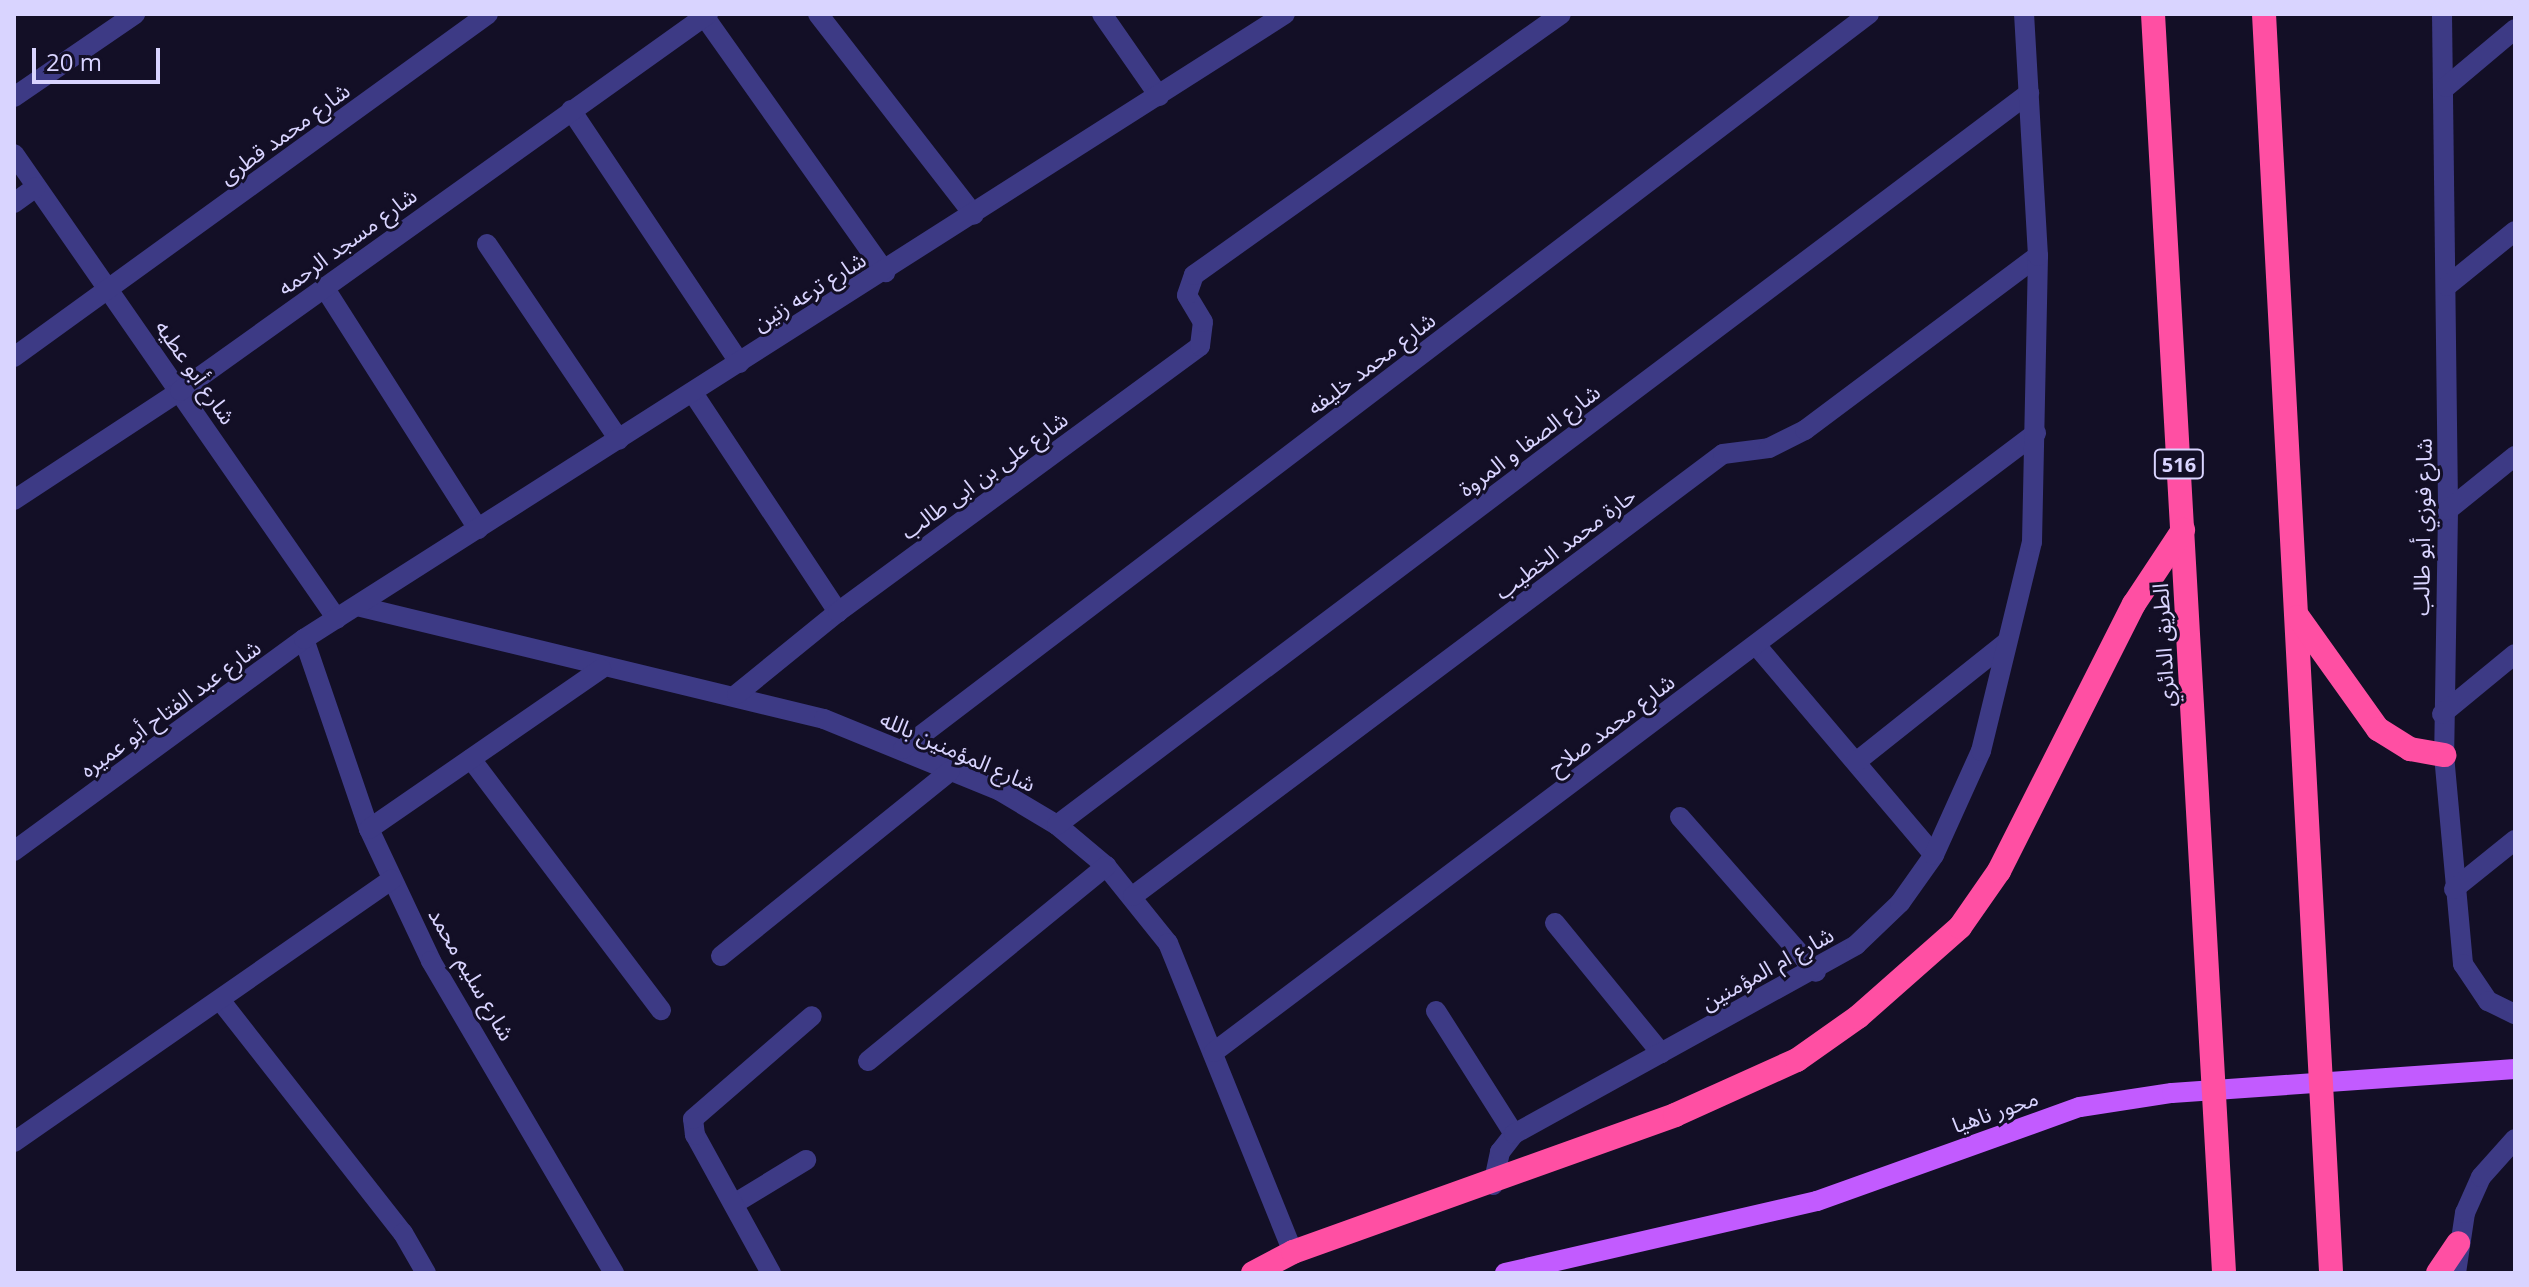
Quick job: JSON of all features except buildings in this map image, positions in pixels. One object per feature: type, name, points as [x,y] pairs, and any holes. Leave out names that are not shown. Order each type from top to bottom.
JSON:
[{"type":"highway","name":"الطريق الدائري","points":[[2153,14],[2224,1273]]},
{"type":"highway","points":[[2264,14],[2314,897],[2331,1272]]},
{"type":"highway","points":[[1253,1273],[1293,1252],[1493,1185],[1797,1060],[1913,973],[1960,927],[1999,871],[2134,604],[2183,530]]},
{"type":"highway","points":[[2298,616],[2378,729],[2410,749],[2444,755]]},
{"type":"highway","points":[[2438,1273],[2458,1243]]},
{"type":"main road","name":"محور ناهيا","points":[[1505,1273],[1817,1201],[2080,1107],[2172,1093],[2515,1069]]},
{"type":"street","points":[[14,97],[135,14]]},
{"type":"street","name":"شارع محمد قطرى","points":[[14,357],[488,14]]},
{"type":"street","points":[[818,14],[974,215]]},
{"type":"street","points":[[1102,14],[1159,96]]},
{"type":"street","name":"شارع على بن ابى طالب","points":[[737,694],[838,612],[1200,346],[1203,322],[1187,295],[1194,275],[1561,14]]},
{"type":"street","name":"شارع محمد خليفه","points":[[903,749],[1869,14]]},
{"type":"street","name":"شارع ام المؤمنين","points":[[1514,1134],[1816,972],[1900,903],[1934,855],[1981,751],[2032,542],[2038,256],[2024,14]]},
{"type":"street","name":"شارع فوزي أبو طالب","points":[[2442,14],[2446,87],[2448,510],[2442,714],[2444,755],[2463,964],[2473,985],[2515,1014]]},
{"type":"street","name":"شارع مسجد الرحمه","points":[[14,500],[180,391],[706,15],[885,272]]},
{"type":"street","name":"شارع ترعه زنين","points":[[357,606],[885,272],[1280,15]]},
{"type":"street","points":[[2446,87],[2515,29]]},
{"type":"street","name":"شارع الصفا و المروة","points":[[1057,825],[2029,93]]},
{"type":"street","points":[[571,110],[740,363]]},
{"type":"street","name":"شارع أبو عطيه","points":[[14,154],[337,619]]},
{"type":"street","points":[[14,203],[36,187]]},
{"type":"street","points":[[2447,286],[2515,231]]},
{"type":"street","points":[[487,244],[619,440]]},
{"type":"street","name":"حارة محمد الخطيب","points":[[1133,896],[1723,454],[1769,448],[1805,430],[2038,256]]},
{"type":"street","points":[[324,287],[478,529]]},
{"type":"street","points":[[693,393],[838,612]]},
{"type":"street","name":"شارع محمد صلاح","points":[[1214,1052],[2036,433]]},
{"type":"street","points":[[2448,510],[2515,456]]},
{"type":"street","name":"شارع المؤمنين بالله","points":[[357,606],[601,669],[737,694],[903,749],[1057,825],[1106,866],[1168,943],[1293,1252]]},
{"type":"street","name":"شارع عبد الفتاح أبو عميره","points":[[14,851],[304,639],[357,606]]},
{"type":"street","name":"شارع سليم محمد","points":[[304,639],[369,829],[431,961],[614,1273]]},
{"type":"street","points":[[1856,762],[2007,642]]},
{"type":"street","points":[[1756,645],[1934,855]]},
{"type":"street","points":[[2442,714],[2515,654]]},
{"type":"street","points":[[369,829],[601,669]]},
{"type":"street","points":[[471,759],[661,1010]]},
{"type":"street","points":[[721,956],[950,771]]},
{"type":"street","points":[[1680,817],[1816,972]]},
{"type":"street","points":[[2454,889],[2515,840]]},
{"type":"street","points":[[868,1061],[1106,866]]},
{"type":"street","points":[[14,1142],[392,879]]},
{"type":"street","points":[[1555,923],[1661,1053]]},
{"type":"street","points":[[220,1000],[403,1233],[426,1273]]},
{"type":"street","points":[[1436,1011],[1514,1134],[1500,1152],[1493,1185]]},
{"type":"street","points":[[771,1273],[737,1202],[695,1135],[696,1111],[812,1016]]},
{"type":"street","points":[[2456,1273],[2458,1243],[2481,1177],[2515,1139]]},
{"type":"street","points":[[737,1202],[806,1160]]}]
